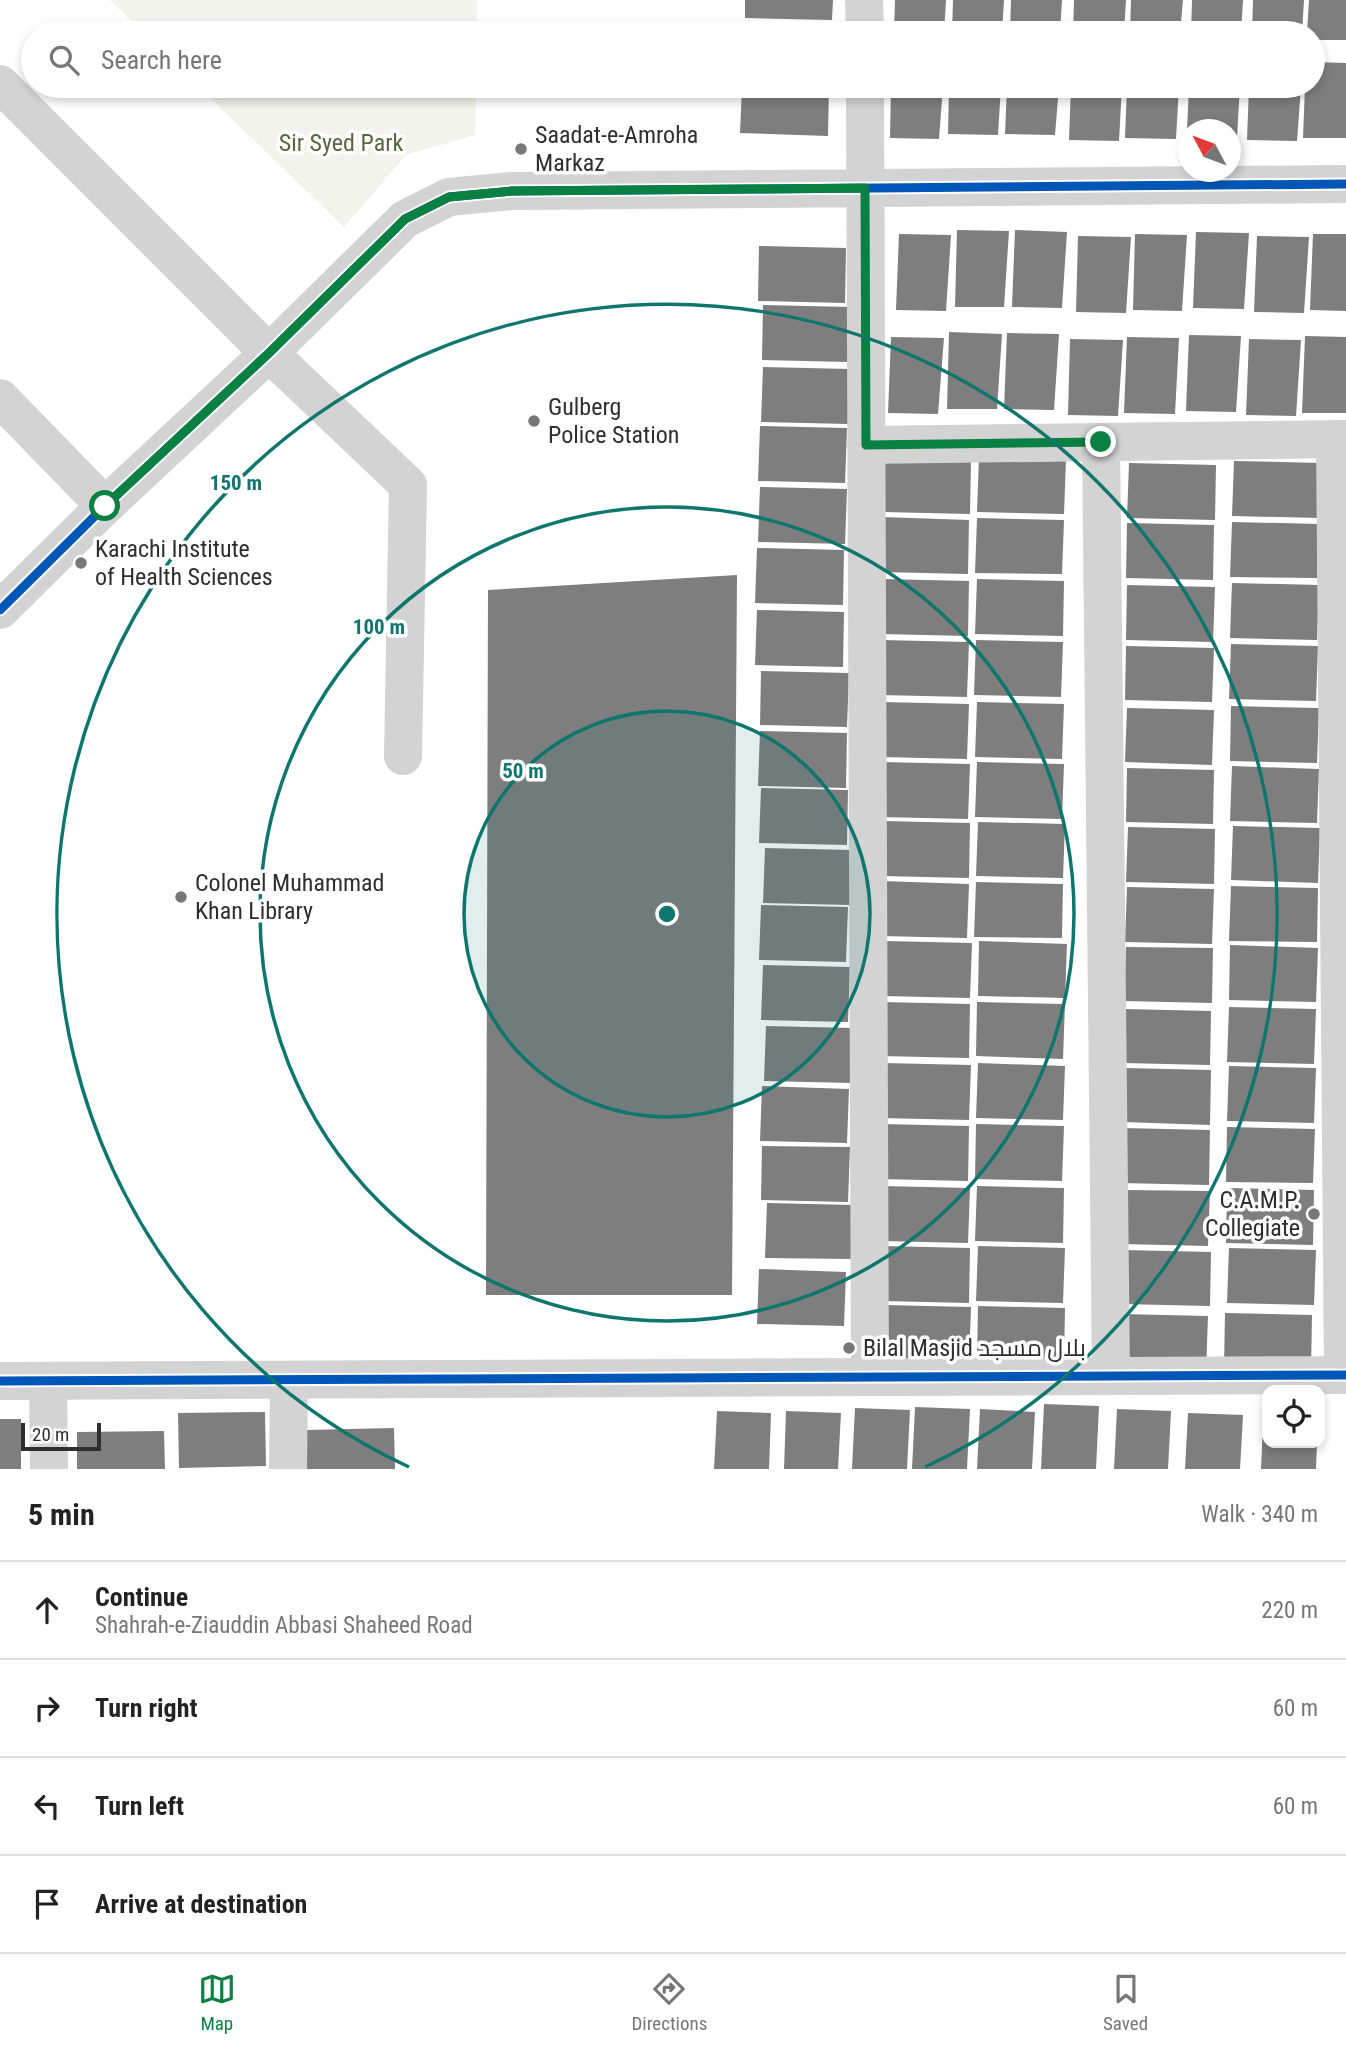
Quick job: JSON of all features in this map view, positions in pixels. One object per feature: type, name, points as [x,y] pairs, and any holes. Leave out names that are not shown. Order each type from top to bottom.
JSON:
[{"type":"street","points":[[864,0],[864,21]]},
{"type":"street","points":[[0,84],[408,485],[403,756]]},
{"type":"street","points":[[865,98],[870,1377]]},
{"type":"street","points":[[0,610],[405,219],[449,197],[512,191],[1346,184]]},
{"type":"street","points":[[0,398],[105,506]]},
{"type":"street","points":[[0,1381],[1345,1375],[1340,439],[866,445]]},
{"type":"street","points":[[1101,442],[1111,1376]]},
{"type":"street","points":[[288,1469],[289,1380]]},
{"type":"street","points":[[48,1381],[48,1469]]},
{"type":"green space","points":[[110,0],[477,0],[477,21],[132,21]]},
{"type":"green space","name":"Sir Syed Park","points":[[210,98],[476,98],[475,135],[406,155],[344,227]]},
{"type":"building","points":[[745,0],[833,0],[832,20],[745,18]]},
{"type":"building","points":[[895,0],[946,0],[945,21],[894,21]]},
{"type":"building","points":[[953,0],[1004,0],[1003,21],[952,21]]},
{"type":"building","points":[[1011,0],[1062,0],[1061,21],[1010,21]]},
{"type":"building","points":[[1074,0],[1126,0],[1125,21],[1073,21]]},
{"type":"building","points":[[1131,0],[1183,0],[1181,21],[1130,21]]},
{"type":"building","points":[[1192,0],[1243,0],[1242,21],[1191,21]]},
{"type":"building","points":[[1253,0],[1304,0],[1303,21],[1252,21]]},
{"type":"building","points":[[1309,0],[1346,0],[1346,40],[1325,40],[1325,21],[1308,21]]},
{"type":"building","points":[[1325,62],[1346,63],[1346,138],[1303,138],[1305,98],[1325,98]]},
{"type":"building","points":[[741,98],[829,98],[828,136],[740,133]]},
{"type":"building","points":[[891,98],[942,98],[939,139],[890,138]]},
{"type":"building","points":[[949,98],[1000,98],[998,135],[948,134]]},
{"type":"building","points":[[1006,98],[1058,98],[1055,135],[1005,134]]},
{"type":"building","points":[[1071,98],[1121,98],[1119,141],[1069,140]]},
{"type":"building","points":[[1127,98],[1178,98],[1176,139],[1125,138]]},
{"type":"building","points":[[1188,98],[1239,98],[1238,119],[1188,119]]},
{"type":"building","points":[[1249,98],[1300,98],[1297,141],[1247,140]]},
{"type":"building","points":[[957,230],[1009,231],[1004,307],[955,307]]},
{"type":"building","points":[[1015,230],[1067,232],[1062,308],[1012,307]]},
{"type":"building","points":[[1196,232],[1249,233],[1244,309],[1193,308]]},
{"type":"building","points":[[899,234],[951,235],[946,311],[896,310]]},
{"type":"building","points":[[1135,234],[1187,235],[1182,311],[1133,310]]},
{"type":"building","points":[[1313,234],[1346,234],[1346,311],[1310,310]]},
{"type":"building","points":[[1078,236],[1131,237],[1126,313],[1076,312]]},
{"type":"building","points":[[1257,236],[1309,237],[1304,313],[1254,312]]},
{"type":"building","points":[[759,246],[846,248],[845,303],[758,301]]},
{"type":"building","points":[[763,305],[851,307],[849,362],[762,360]]},
{"type":"building","points":[[949,332],[1002,334],[997,409],[947,409]]},
{"type":"building","points":[[1007,333],[1059,334],[1054,410],[1004,409]]},
{"type":"building","points":[[1189,335],[1241,336],[1236,412],[1186,411]]},
{"type":"building","points":[[1305,336],[1346,337],[1346,413],[1302,413]]},
{"type":"building","points":[[891,337],[944,338],[938,414],[888,413]]},
{"type":"building","points":[[1127,337],[1179,338],[1175,414],[1124,413]]},
{"type":"building","points":[[1070,339],[1123,340],[1118,416],[1068,415]]},
{"type":"building","points":[[1249,339],[1301,340],[1296,416],[1246,415]]},
{"type":"building","points":[[763,367],[850,369],[848,424],[761,422]]},
{"type":"building","points":[[760,426],[847,428],[845,483],[758,481]]},
{"type":"building","points":[[884,457],[971,459],[970,514],[883,512]]},
{"type":"building","points":[[979,457],[1066,459],[1064,514],[977,512]]},
{"type":"building","points":[[1234,461],[1321,463],[1320,518],[1232,516]]},
{"type":"building","points":[[1129,463],[1216,465],[1215,520],[1127,518]]},
{"type":"building","points":[[760,487],[847,489],[845,544],[758,542]]},
{"type":"building","points":[[882,517],[969,520],[968,574],[881,572]]},
{"type":"building","points":[[977,518],[1064,520],[1062,574],[975,573]]},
{"type":"building","points":[[1232,522],[1319,524],[1317,578],[1230,577]]},
{"type":"building","points":[[1127,523],[1214,525],[1213,580],[1126,578]]},
{"type":"building","points":[[757,548],[844,550],[843,605],[755,603]]},
{"type":"building","points":[[737,575],[732,1295],[486,1295],[488,590]]},
{"type":"building","points":[[882,579],[969,581],[968,636],[881,634]]},
{"type":"building","points":[[977,579],[1064,581],[1063,636],[975,634]]},
{"type":"building","points":[[1232,583],[1319,585],[1317,640],[1230,638]]},
{"type":"building","points":[[1127,585],[1215,587],[1213,642],[1126,640]]},
{"type":"building","points":[[757,610],[844,612],[843,667],[755,665]]},
{"type":"building","points":[[881,640],[969,642],[967,697],[880,695]]},
{"type":"building","points":[[976,640],[1063,642],[1061,697],[974,695]]},
{"type":"building","points":[[1231,644],[1318,646],[1316,701],[1229,699]]},
{"type":"building","points":[[1126,646],[1214,648],[1212,702],[1125,700]]},
{"type":"building","points":[[761,671],[849,673],[847,727],[760,725]]},
{"type":"building","points":[[882,702],[969,704],[967,759],[880,757]]},
{"type":"building","points":[[977,702],[1064,704],[1062,759],[975,757]]},
{"type":"building","points":[[1231,706],[1319,708],[1317,763],[1230,761]]},
{"type":"building","points":[[1127,708],[1214,710],[1212,765],[1125,762]]},
{"type":"building","points":[[760,731],[847,733],[846,788],[758,786]]},
{"type":"building","points":[[882,762],[970,764],[968,819],[880,817]]},
{"type":"building","points":[[977,762],[1064,764],[1062,819],[975,817]]},
{"type":"building","points":[[1232,766],[1319,769],[1317,823],[1230,821]]},
{"type":"building","points":[[1127,768],[1214,770],[1213,824],[1126,822]]},
{"type":"building","points":[[761,788],[848,790],[847,845],[759,843]]},
{"type":"building","points":[[883,821],[970,823],[969,878],[881,876]]},
{"type":"building","points":[[978,822],[1065,824],[1063,878],[976,876]]},
{"type":"building","points":[[1233,826],[1320,828],[1318,883],[1231,880]]},
{"type":"building","points":[[1128,827],[1215,829],[1214,884],[1126,882]]},
{"type":"building","points":[[765,848],[852,850],[850,905],[763,903]]},
{"type":"building","points":[[882,881],[969,884],[967,938],[880,936]]},
{"type":"building","points":[[976,882],[1063,884],[1062,938],[974,937]]},
{"type":"building","points":[[1231,886],[1318,888],[1317,942],[1229,941]]},
{"type":"building","points":[[1127,887],[1214,889],[1212,944],[1125,942]]},
{"type":"building","points":[[761,905],[848,907],[846,962],[759,960]]},
{"type":"building","points":[[885,941],[972,943],[970,998],[883,996]]},
{"type":"building","points":[[979,941],[1067,944],[1065,998],[978,996]]},
{"type":"building","points":[[1230,945],[1318,948],[1316,1002],[1229,1000]]},
{"type":"building","points":[[1126,947],[1213,948],[1212,1003],[1124,1001]]},
{"type":"building","points":[[763,965],[850,967],[848,1022],[761,1020]]},
{"type":"building","points":[[883,1002],[970,1004],[969,1058],[881,1056]]},
{"type":"building","points":[[977,1002],[1065,1004],[1063,1059],[976,1056]]},
{"type":"building","points":[[1229,1007],[1316,1009],[1314,1064],[1227,1062]]},
{"type":"building","points":[[1124,1009],[1211,1011],[1210,1065],[1123,1063]]},
{"type":"building","points":[[766,1026],[853,1028],[852,1083],[764,1081]]},
{"type":"building","points":[[883,1063],[971,1065],[969,1120],[881,1118]]},
{"type":"building","points":[[978,1063],[1065,1066],[1063,1120],[976,1118]]},
{"type":"building","points":[[1229,1066],[1316,1068],[1314,1123],[1227,1121]]},
{"type":"building","points":[[1124,1068],[1211,1070],[1210,1125],[1123,1122]]},
{"type":"building","points":[[762,1086],[849,1089],[847,1143],[760,1141]]},
{"type":"building","points":[[882,1124],[969,1126],[968,1181],[880,1179]]},
{"type":"building","points":[[976,1124],[1064,1126],[1062,1181],[975,1179]]},
{"type":"building","points":[[1227,1127],[1315,1129],[1313,1183],[1226,1182]]},
{"type":"building","points":[[1123,1128],[1210,1130],[1209,1185],[1121,1183]]},
{"type":"building","points":[[762,1146],[850,1147],[848,1202],[761,1200]]},
{"type":"building","points":[[883,1186],[970,1188],[968,1243],[881,1241]]},
{"type":"building","points":[[977,1186],[1064,1188],[1063,1243],[975,1241]]},
{"type":"building","points":[[1227,1188],[1314,1190],[1313,1245],[1226,1243]]},
{"type":"building","points":[[1123,1190],[1210,1191],[1208,1246],[1121,1244]]},
{"type":"building","points":[[767,1203],[854,1205],[852,1259],[765,1258]]},
{"type":"building","points":[[883,1246],[970,1248],[969,1303],[882,1301]]},
{"type":"building","points":[[978,1246],[1065,1248],[1063,1303],[976,1301]]},
{"type":"building","points":[[1229,1248],[1316,1250],[1314,1305],[1227,1303]]},
{"type":"building","points":[[1124,1250],[1211,1252],[1210,1306],[1122,1304]]},
{"type":"building","points":[[759,1269],[846,1272],[844,1326],[757,1324]]},
{"type":"building","points":[[884,1305],[971,1307],[969,1362],[882,1360]]},
{"type":"building","points":[[978,1306],[1065,1308],[1064,1362],[977,1360]]},
{"type":"building","points":[[1225,1313],[1312,1315],[1311,1370],[1224,1367]]},
{"type":"building","points":[[1121,1314],[1208,1316],[1206,1371],[1119,1369]]},
{"type":"building","points":[[1044,1404],[1099,1406],[1096,1469],[1041,1469]]},
{"type":"building","points":[[915,1407],[970,1409],[967,1469],[912,1469]]},
{"type":"building","points":[[855,1408],[910,1410],[907,1469],[852,1469]]},
{"type":"building","points":[[980,1409],[1035,1412],[1032,1469],[977,1469]]},
{"type":"building","points":[[1117,1409],[1171,1411],[1168,1469],[1114,1469]]},
{"type":"building","points":[[717,1411],[771,1413],[769,1469],[714,1469]]},
{"type":"building","points":[[786,1411],[841,1413],[838,1469],[784,1469]]},
{"type":"building","points":[[265,1412],[266,1466],[179,1468],[178,1413]]},
{"type":"building","points":[[1188,1413],[1243,1415],[1240,1469],[1185,1469]]},
{"type":"building","points":[[0,1419],[21,1419],[21,1469],[0,1469]]},
{"type":"building","points":[[394,1428],[395,1469],[307,1469],[307,1430]]},
{"type":"building","points":[[164,1431],[165,1469],[77,1469],[77,1432]]},
{"type":"building","points":[[1262,1447],[1317,1448],[1316,1469],[1261,1469]]},
{"type":"cycle path","points":[[0,610],[405,219],[449,197],[512,191],[1346,184]]},
{"type":"cycle path","points":[[0,1381],[1346,1375]]},
{"type":"place","name":"Saadat-e-Amroha Markaz","points":[[521,149]]},
{"type":"place","name":"Gulberg Police Station","points":[[534,421]]},
{"type":"place","name":"Karachi Institute of Health Sciences","points":[[81,563]]},
{"type":"place","name":"Colonel Muhammad Khan Library","points":[[181,897]]},
{"type":"place","name":"C.A.M.P. Collegiate","points":[[1314,1214]]},
{"type":"place","name":"Bilal Masjid بلال مسجد","points":[[849,1348]]},
{"type":"route","points":[[105,506],[270,352],[405,219],[449,197],[512,191],[865,188],[866,445],[1101,442]]}]
